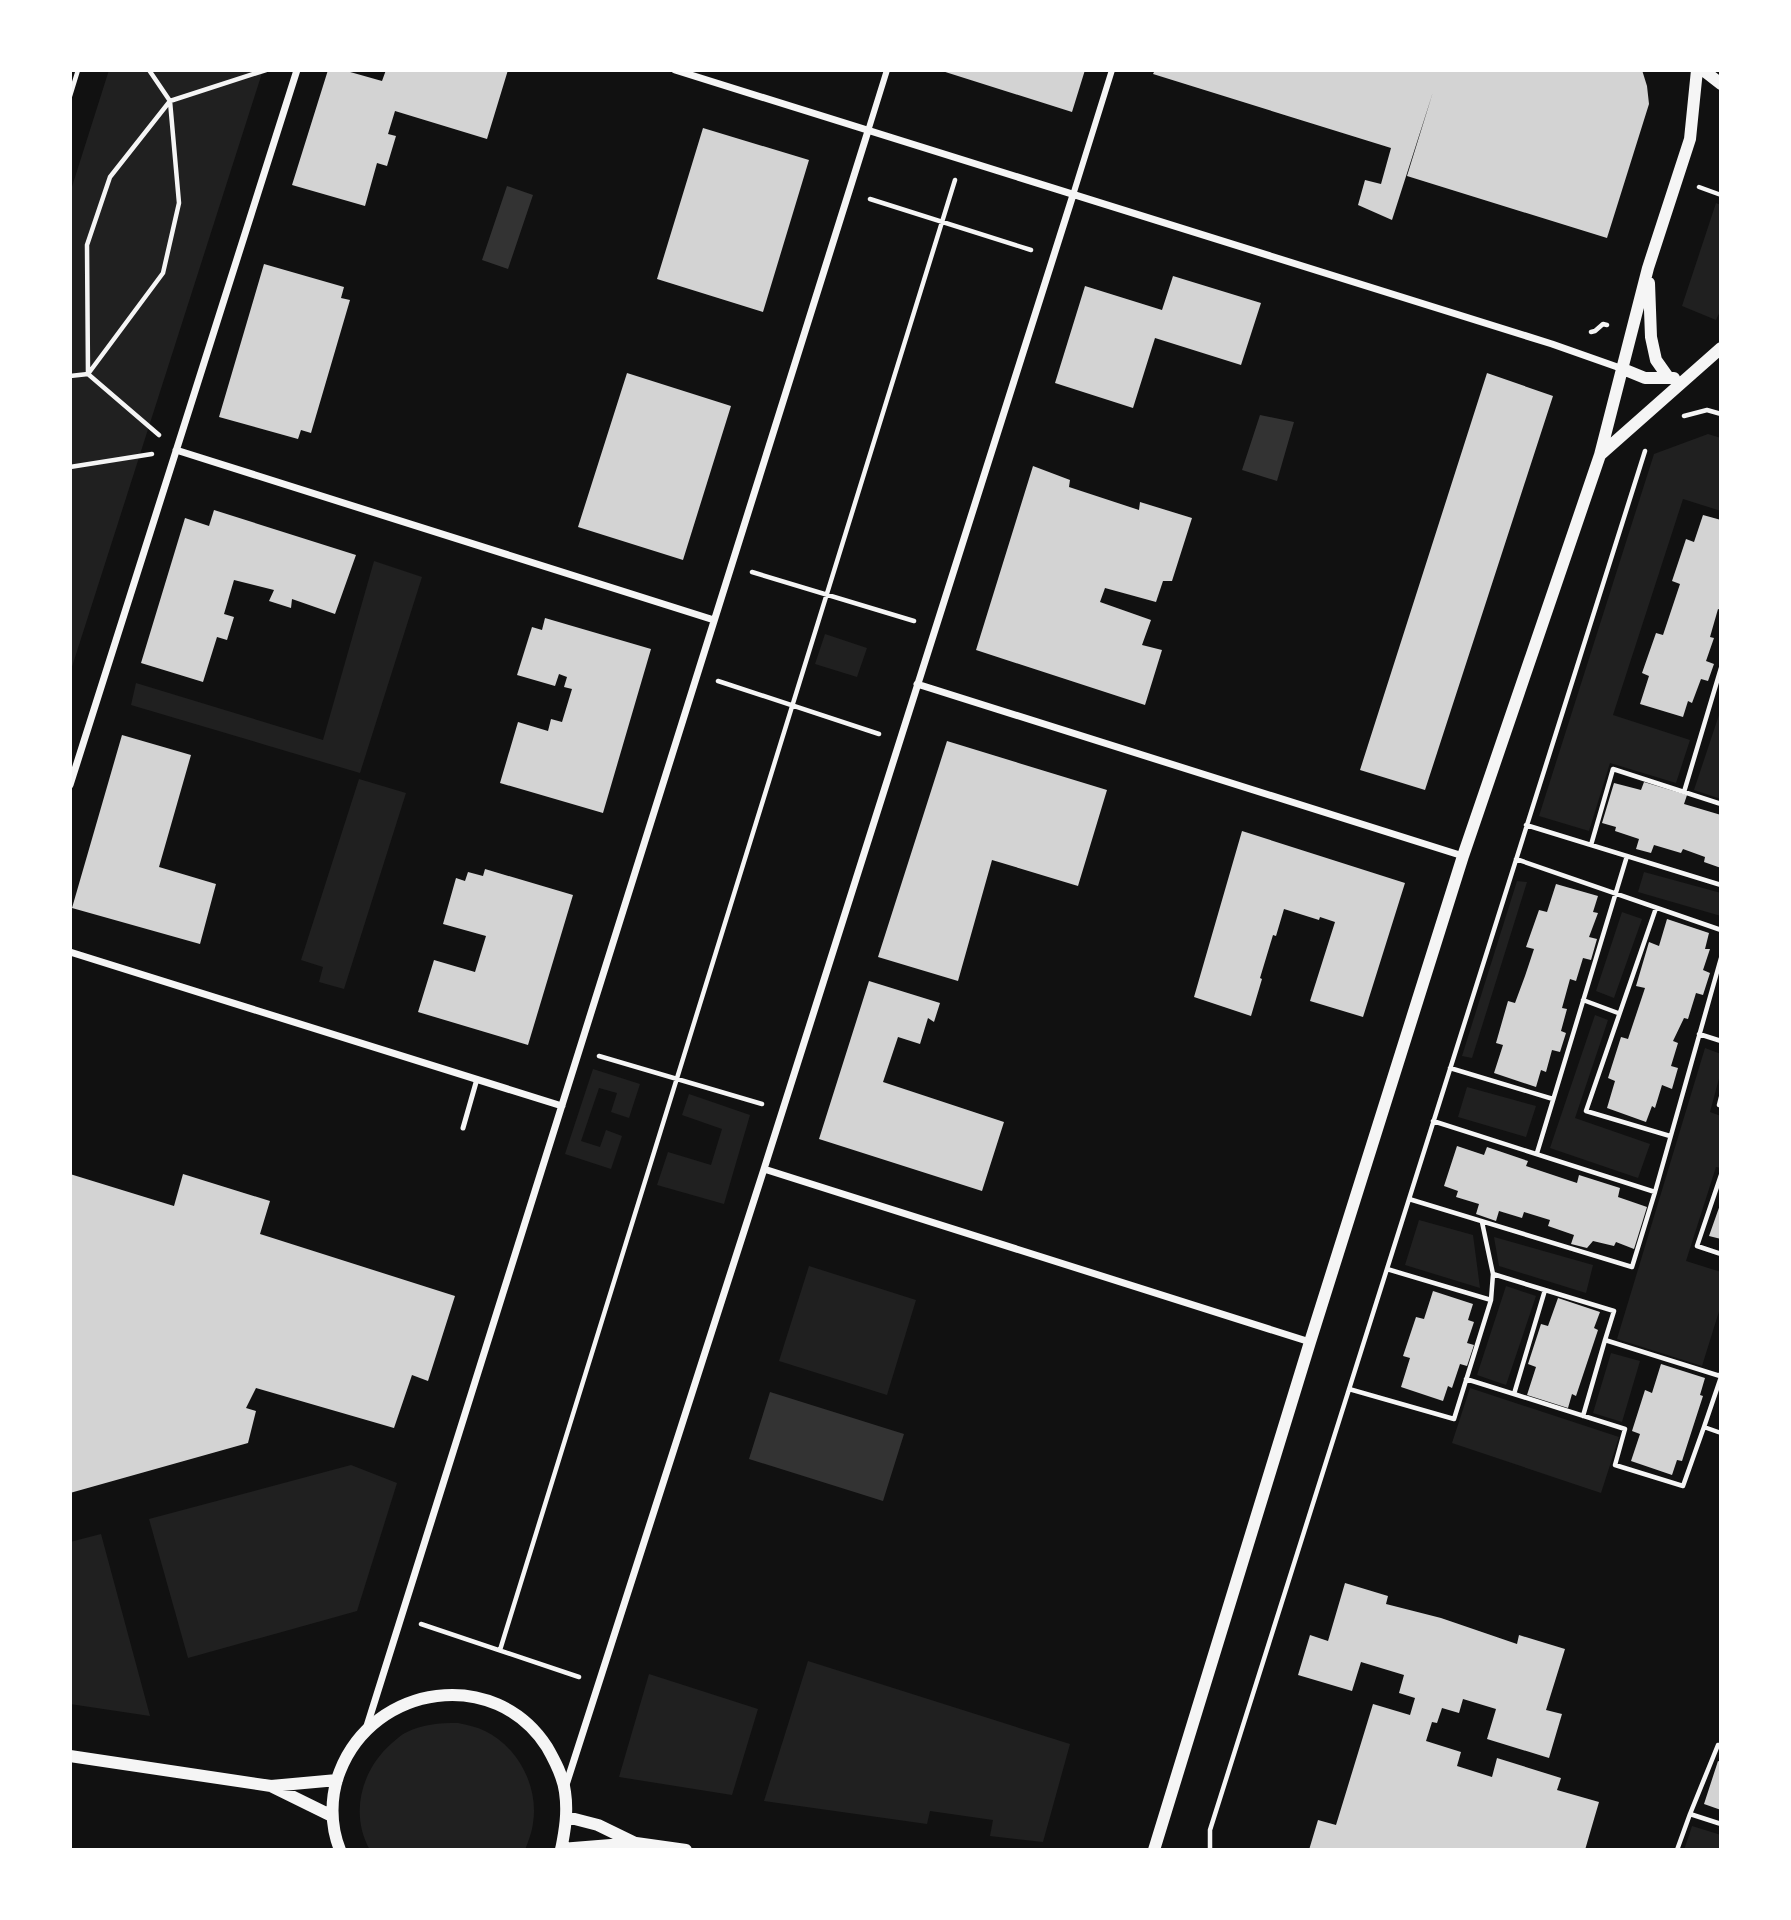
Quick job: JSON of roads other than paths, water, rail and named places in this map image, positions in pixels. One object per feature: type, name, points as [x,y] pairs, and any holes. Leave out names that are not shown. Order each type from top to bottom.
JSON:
[{"type":"street","points":[[70,785],[297,70]]},
{"type":"street","points":[[675,70],[1552,344],[1645,378],[1687,379]]},
{"type":"street","points":[[366,1730],[887,70]]},
{"type":"street","points":[[565,1789],[1112,70]]},
{"type":"street","points":[[1154,1850],[1463,856],[1600,455],[1648,268],[1690,139],[1697,70]]},
{"type":"street","points":[[1703,70],[1721,84]]},
{"type":"street","points":[[1648,268],[1651,337],[1656,360],[1668,377]]},
{"type":"street","points":[[1600,455],[1721,348]]},
{"type":"street","points":[[176,450],[714,620]]},
{"type":"street","points":[[917,684],[1463,856]]},
{"type":"street","points":[[70,952],[562,1105]]},
{"type":"street","points":[[764,1169],[1310,1342]]},
{"type":"street","points":[[336,1847],[332,1816],[333,1797],[337,1780],[353,1745],[385,1714],[419,1698],[461,1695],[503,1707],[524,1721],[541,1739],[556,1762],[565,1789],[567,1816],[561,1850],[636,1843],[685,1850]]},
{"type":"street","points":[[70,1756],[271,1786],[337,1780]]},
{"type":"street","points":[[271,1786],[332,1816]]},
{"type":"street","points":[[567,1816],[598,1825],[636,1843]]},
{"type":"lane","points":[[463,1128],[477,1080]]}]
